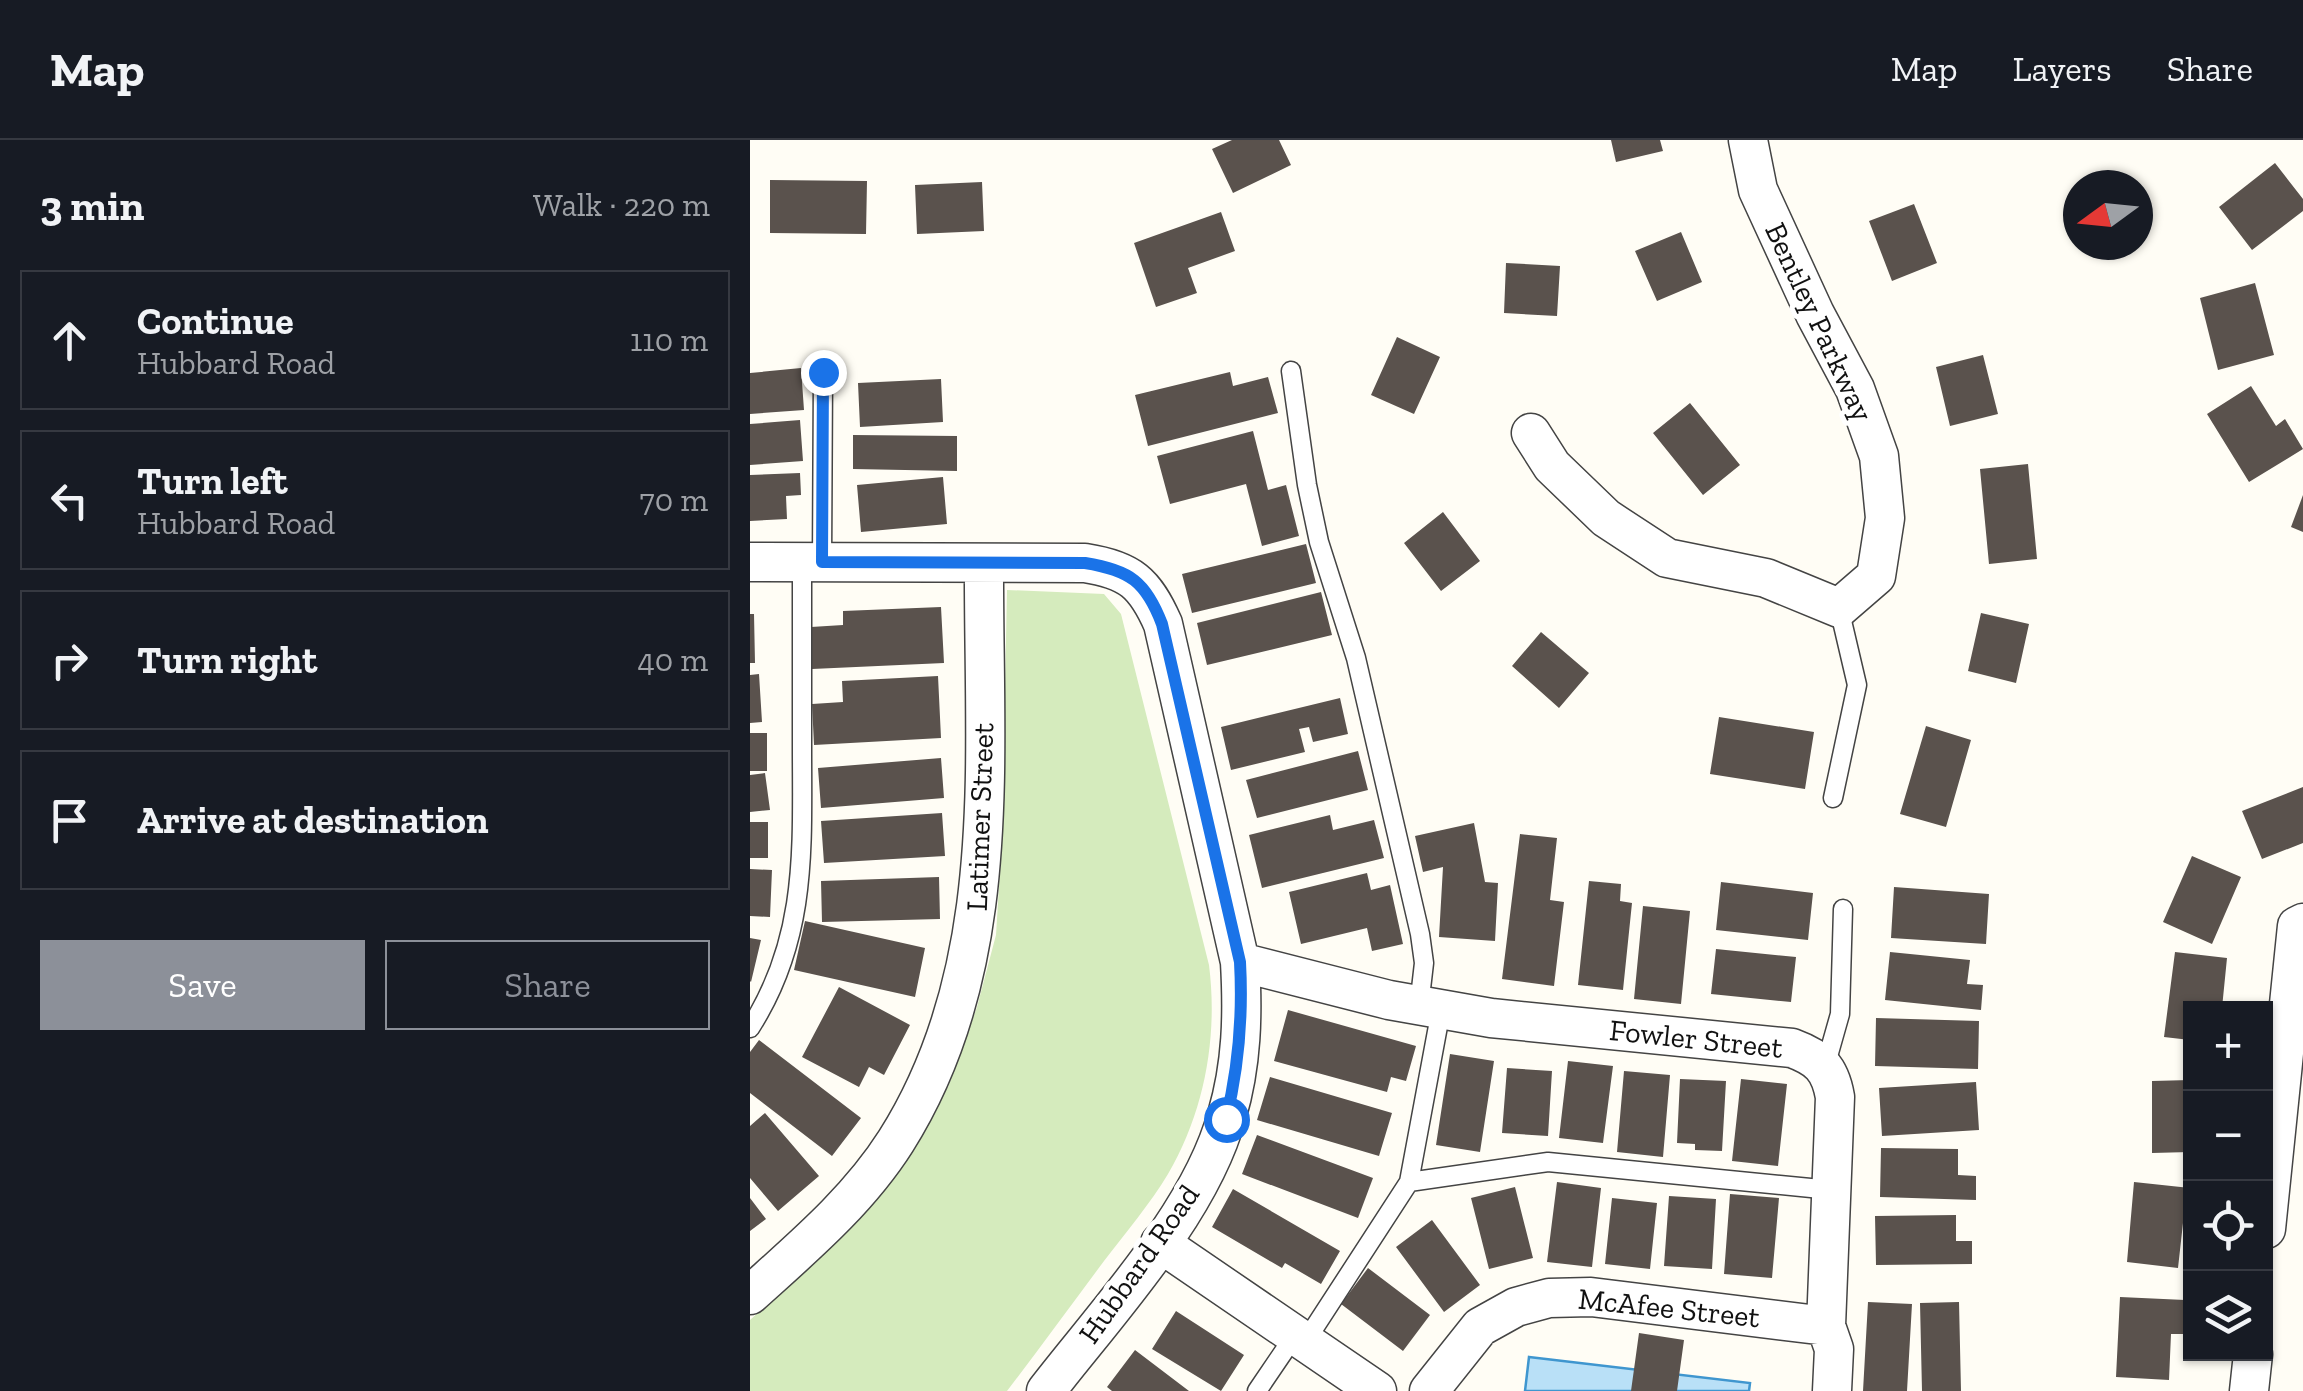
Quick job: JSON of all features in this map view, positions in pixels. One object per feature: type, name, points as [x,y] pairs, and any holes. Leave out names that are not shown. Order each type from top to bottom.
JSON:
[{"type":"street","name":"Bentley Parkway","points":[[1748,140],[1758,190],[1815,314],[1855,389],[1879,456],[1885,518],[1876,576],[1839,608]]},
{"type":"street","points":[[1531,433],[1552,466],[1606,518],[1667,558],[1766,578],[1839,608]]},
{"type":"street","name":"Hubbard Road","points":[[750,562],[1085,563],[1132,576],[1152,597],[1162,624],[1240,962],[1242,1034],[1238,1068],[1226,1119],[1184,1208],[1046,1391]]},
{"type":"street","name":"Latimer Street","points":[[750,1296],[826,1225],[894,1143],[923,1094],[965,981],[983,855],[984,563]]},
{"type":"street","points":[[2273,1200],[2289,1134],[2297,926],[2303,923]]},
{"type":"street","name":"Fowler Street","points":[[1240,962],[1430,1008],[1792,1048],[1815,1056],[1830,1074],[1834,1097],[1826,1326],[1834,1349],[1832,1391]]},
{"type":"street","points":[[1160,1243],[1376,1391]]},
{"type":"street","name":"McAfee Street","points":[[1428,1391],[1480,1327],[1516,1307],[1549,1298],[1591,1296],[1826,1326]]},
{"type":"street","points":[[2249,1391],[2252,1361]]},
{"type":"lane","points":[[1257,1391],[1300,1338],[1409,1182],[1430,1008],[1420,934],[1356,658],[1319,542],[1306,485],[1292,371]]},
{"type":"lane","points":[[750,1028],[780,972],[795,922],[802,868],[823,372]]},
{"type":"lane","points":[[1832,798],[1857,685],[1839,608]]},
{"type":"lane","points":[[1824,1067],[1840,1014],[1843,909]]},
{"type":"lane","points":[[1409,1182],[1548,1162],[1831,1190]]},
{"type":"green space","points":[[1007,590],[1104,594],[1121,614],[1209,965],[1212,1019],[1200,1099],[1181,1150],[1161,1185],[1007,1391],[750,1391],[750,1320],[811,1264],[893,1177],[948,1087],[977,1007],[996,935]]},
{"type":"water","points":[[1529,1357],[1750,1383],[1749,1391],[1525,1391]]},
{"type":"building","points":[[1232,140],[1279,140],[1291,165],[1233,193],[1212,149]]},
{"type":"building","points":[[1611,140],[1660,140],[1663,151],[1616,162]]},
{"type":"building","points":[[2275,163],[2303,199],[2303,211],[2252,250],[2219,207]]},
{"type":"building","points":[[770,180],[867,181],[866,234],[770,233]]},
{"type":"building","points":[[982,182],[984,231],[917,234],[915,185]]},
{"type":"building","points":[[1914,204],[1937,263],[1892,281],[1869,221]]},
{"type":"building","points":[[1221,212],[1235,251],[1188,268],[1197,293],[1156,307],[1134,243]]},
{"type":"building","points":[[1681,232],[1702,282],[1657,301],[1635,251]]},
{"type":"building","points":[[1506,263],[1560,266],[1557,316],[1504,313]]},
{"type":"building","points":[[2255,283],[2274,355],[2218,370],[2200,298]]},
{"type":"building","points":[[1397,337],[1440,357],[1414,414],[1371,395]]},
{"type":"building","points":[[1983,355],[1998,414],[1950,426],[1936,367]]},
{"type":"building","points":[[801,368],[804,410],[750,414],[750,373]]},
{"type":"building","points":[[1230,372],[1233,386],[1268,377],[1278,413],[1148,446],[1135,395]]},
{"type":"building","points":[[941,379],[943,422],[860,427],[858,383]]},
{"type":"building","points":[[2251,386],[2276,426],[2285,419],[2303,449],[2249,482],[2207,414]]},
{"type":"building","points":[[1690,403],[1740,465],[1703,495],[1653,433]]},
{"type":"building","points":[[800,420],[803,461],[750,465],[750,424]]},
{"type":"building","points":[[1253,431],[1268,490],[1286,485],[1299,536],[1262,546],[1246,484],[1170,504],[1157,456]]},
{"type":"building","points":[[853,435],[957,436],[957,471],[853,469]]},
{"type":"building","points":[[2028,464],[2037,559],[1989,564],[1980,469]]},
{"type":"building","points":[[800,473],[801,495],[786,496],[787,519],[750,521],[750,475]]},
{"type":"building","points":[[943,477],[947,524],[861,532],[857,485]]},
{"type":"building","points":[[2303,495],[2303,532],[2291,527]]},
{"type":"building","points":[[1443,512],[1480,561],[1441,591],[1404,543]]},
{"type":"building","points":[[1306,544],[1316,583],[1192,613],[1182,574]]},
{"type":"building","points":[[1321,592],[1332,635],[1207,665],[1197,623]]},
{"type":"building","points":[[941,607],[944,663],[812,669],[811,627],[843,625],[843,611]]},
{"type":"building","points":[[1981,613],[2029,624],[2016,683],[1968,671]]},
{"type":"building","points":[[750,614],[754,614],[755,663],[750,663]]},
{"type":"building","points":[[1541,632],[1589,673],[1559,708],[1512,666]]},
{"type":"building","points":[[759,674],[762,722],[750,723],[750,675]]},
{"type":"building","points":[[938,676],[941,738],[814,745],[812,704],[843,702],[842,681]]},
{"type":"building","points":[[1340,698],[1348,734],[1313,742],[1309,727],[1299,729],[1305,752],[1231,770],[1221,727]]},
{"type":"building","points":[[1719,717],[1814,732],[1805,789],[1710,774]]},
{"type":"building","points":[[1926,726],[1971,740],[1946,827],[1900,814]]},
{"type":"building","points":[[750,733],[767,733],[767,771],[750,771]]},
{"type":"building","points":[[1358,751],[1368,790],[1257,818],[1246,780]]},
{"type":"building","points":[[941,758],[944,798],[821,808],[818,768]]},
{"type":"building","points":[[765,773],[770,810],[750,812],[750,775]]},
{"type":"building","points":[[2303,787],[2303,843],[2262,859],[2242,811]]},
{"type":"building","points":[[942,813],[945,856],[824,863],[821,821]]},
{"type":"building","points":[[1330,815],[1333,830],[1374,820],[1384,858],[1262,888],[1249,835]]},
{"type":"building","points":[[750,822],[768,822],[768,858],[750,858]]},
{"type":"building","points":[[1474,823],[1485,882],[1498,883],[1495,941],[1439,937],[1443,867],[1423,872],[1415,836]]},
{"type":"building","points":[[1520,834],[1557,838],[1550,900],[1564,902],[1554,986],[1502,979]]},
{"type":"building","points":[[2192,856],[2241,877],[2212,944],[2163,922]]},
{"type":"building","points":[[750,869],[772,870],[770,917],[750,916]]},
{"type":"building","points":[[1367,873],[1371,890],[1390,885],[1403,944],[1372,951],[1367,928],[1301,944],[1289,892]]},
{"type":"building","points":[[939,877],[940,919],[822,922],[821,881]]},
{"type":"building","points":[[1589,881],[1621,884],[1620,901],[1632,903],[1623,990],[1578,985]]},
{"type":"building","points":[[1721,882],[1813,893],[1808,940],[1716,930]]},
{"type":"building","points":[[1894,887],[1989,894],[1986,944],[1891,938]]},
{"type":"building","points":[[1643,906],[1690,911],[1681,1004],[1634,999]]},
{"type":"building","points":[[805,921],[925,948],[915,997],[794,970]]},
{"type":"building","points":[[750,938],[761,940],[751,982],[750,981]]},
{"type":"building","points":[[1716,949],[1796,957],[1791,1002],[1711,994]]},
{"type":"building","points":[[1890,952],[1970,960],[1967,984],[1983,985],[1981,1010],[1885,1000]]},
{"type":"building","points":[[2175,952],[2227,958],[2223,1001],[2183,1001],[2183,1039],[2164,1037]]},
{"type":"building","points":[[839,987],[910,1025],[884,1075],[869,1067],[859,1087],[802,1057]]},
{"type":"building","points":[[1288,1010],[1416,1046],[1406,1081],[1391,1077],[1387,1092],[1274,1061]]},
{"type":"building","points":[[1876,1018],[1979,1021],[1978,1069],[1875,1066]]},
{"type":"building","points":[[759,1040],[861,1118],[832,1156],[750,1093],[750,1052]]},
{"type":"building","points":[[1450,1054],[1494,1061],[1480,1152],[1436,1145]]},
{"type":"building","points":[[1568,1061],[1613,1066],[1603,1143],[1559,1138]]},
{"type":"building","points":[[1507,1068],[1552,1071],[1548,1136],[1502,1133]]},
{"type":"building","points":[[1624,1071],[1670,1075],[1663,1157],[1617,1152]]},
{"type":"building","points":[[1270,1077],[1392,1113],[1379,1156],[1257,1120]]},
{"type":"building","points":[[1680,1079],[1726,1081],[1722,1151],[1695,1150],[1695,1144],[1677,1143]]},
{"type":"building","points":[[1741,1079],[1787,1084],[1778,1166],[1732,1161]]},
{"type":"building","points":[[2183,1080],[2183,1152],[2152,1153],[2152,1081]]},
{"type":"building","points":[[1976,1082],[1979,1130],[1882,1136],[1879,1088]]},
{"type":"building","points":[[765,1113],[819,1176],[778,1211],[750,1178],[750,1126]]},
{"type":"building","points":[[1257,1135],[1373,1178],[1358,1218],[1242,1174]]},
{"type":"building","points":[[1881,1148],[1958,1149],[1958,1175],[1976,1176],[1976,1200],[1880,1197]]},
{"type":"building","points":[[1557,1182],[1601,1188],[1592,1267],[1547,1262]]},
{"type":"building","points":[[2134,1182],[2183,1187],[2178,1268],[2127,1262]]},
{"type":"building","points":[[1515,1187],[1533,1258],[1489,1269],[1471,1198]]},
{"type":"building","points":[[1233,1189],[1340,1251],[1321,1284],[1285,1263],[1282,1268],[1212,1227]]},
{"type":"building","points":[[1730,1194],[1779,1198],[1772,1278],[1724,1274]]},
{"type":"building","points":[[1669,1196],[1716,1199],[1712,1269],[1664,1266]]},
{"type":"building","points":[[750,1198],[766,1219],[750,1231]]},
{"type":"building","points":[[1612,1198],[1657,1203],[1650,1269],[1605,1264]]},
{"type":"building","points":[[1956,1215],[1956,1241],[1972,1241],[1972,1264],[1876,1265],[1875,1216]]},
{"type":"building","points":[[1432,1220],[1480,1285],[1444,1312],[1396,1247]]},
{"type":"building","points":[[1368,1268],[1430,1315],[1403,1351],[1341,1304]]},
{"type":"building","points":[[2120,1297],[2183,1300],[2183,1334],[2171,1334],[2169,1380],[2116,1377]]},
{"type":"building","points":[[1868,1302],[1912,1304],[1907,1391],[1863,1391]]},
{"type":"building","points":[[1959,1302],[1961,1391],[1922,1391],[1920,1303]]},
{"type":"building","points":[[1176,1311],[1244,1355],[1221,1391],[1152,1349]]},
{"type":"building","points":[[1639,1333],[1684,1340],[1677,1391],[1631,1391]]},
{"type":"building","points":[[1135,1350],[1189,1391],[1112,1391],[1107,1387]]},
{"type":"route","points":[[823,372],[822,562],[1085,563],[1132,576],[1152,597],[1162,624],[1240,962],[1243,1017],[1238,1068],[1226,1119]]}]
